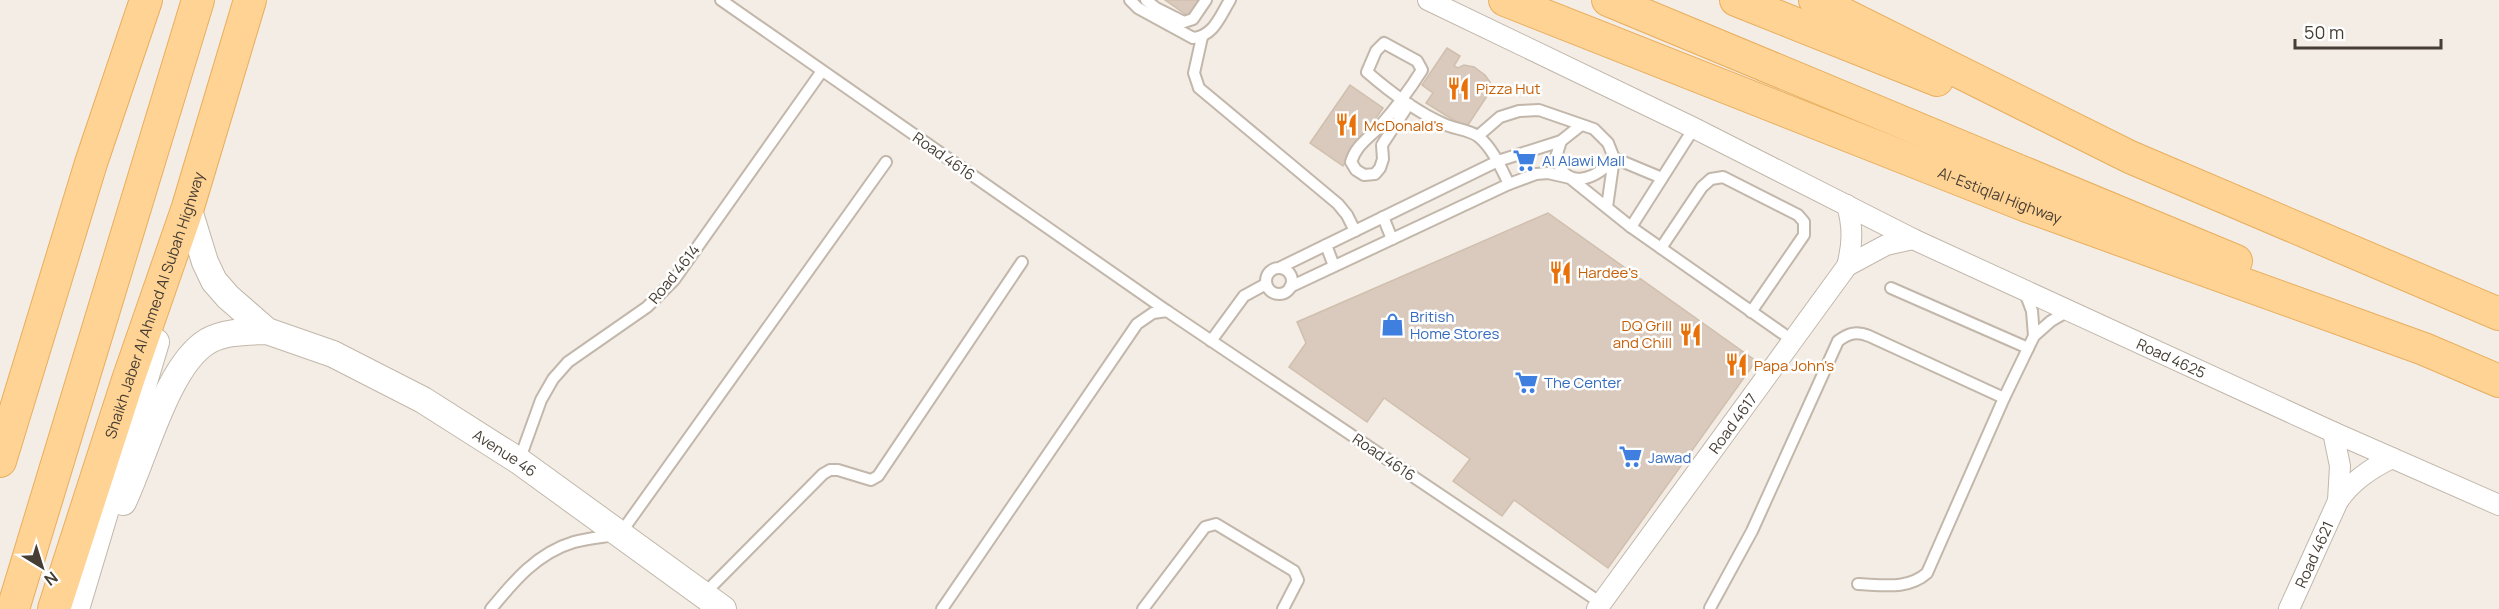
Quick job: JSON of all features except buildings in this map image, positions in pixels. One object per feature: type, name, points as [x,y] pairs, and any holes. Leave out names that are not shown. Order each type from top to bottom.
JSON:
[{"type":"main road","points":[[0,460],[87,175],[146,0]]},
{"type":"main road","points":[[14,609],[198,0]]},
{"type":"main road","name":"Shaikh Jaber Al Ahmed Al Subah Highway","points":[[54,609],[170,255],[188,207],[250,0]]},
{"type":"main road","name":"Al-Estiqlal Highway","points":[[1505,0],[2027,206],[2424,349],[2499,381]]},
{"type":"main road","points":[[1608,0],[2222,254],[2424,349]]},
{"type":"main road","points":[[1736,0],[2130,157],[2499,314]]},
{"type":"main road","points":[[1815,0],[1850,10],[2130,157]]},
{"type":"street","name":"Road 4625","points":[[1428,0],[1694,128],[1913,239],[2333,432],[2499,505]]},
{"type":"street","name":"Road 4617","points":[[1599,606],[1847,266],[1851,253],[1852,224],[1847,205]]},
{"type":"street","name":"Avenue 46","points":[[188,207],[205,262],[214,281],[228,297],[267,331],[333,354],[423,400],[519,461],[714,601]]},
{"type":"street","name":"Road 4617","points":[[1847,266],[1886,245],[1913,239]]},
{"type":"street","points":[[76,609],[172,287],[170,255]]},
{"type":"street","name":"Avenue 46","points":[[92,554],[125,497],[176,376],[208,341],[232,333],[267,331]]},
{"type":"street","name":"Road 4621","points":[[2333,432],[2340,466],[2338,501]]},
{"type":"street","name":"Road 4621","points":[[2289,609],[2338,501],[2347,487],[2392,458]]},
{"type":"lane","name":"Road 4616","points":[[721,0],[1167,311],[1599,606]]},
{"type":"lane","points":[[1130,0],[1138,8],[1193,38],[1202,37],[1211,32],[1230,0]]},
{"type":"lane","points":[[1146,0],[1156,8],[1184,22],[1193,19],[1206,0]]},
{"type":"lane","points":[[1202,37],[1194,73],[1199,88],[1338,204],[1355,231]]},
{"type":"lane","points":[[1405,101],[1354,152],[1351,162],[1356,170],[1364,176],[1375,174],[1380,168],[1382,145],[1405,101],[1422,70],[1421,65],[1382,43],[1371,59],[1367,72],[1405,101],[1447,126],[1478,136],[1498,161],[1509,184]]},
{"type":"lane","name":"Road 4614","points":[[519,461],[541,400],[553,379],[568,362],[647,307],[674,280],[822,71]]},
{"type":"lane","points":[[1478,136],[1500,117],[1529,110],[1555,114],[1599,133],[1608,143],[1614,158],[1607,207]]},
{"type":"lane","points":[[1580,126],[1561,141],[1498,161],[1269,272],[1265,280],[1266,285],[1271,292],[1280,294],[1290,287],[1509,184],[1536,174],[1548,173],[1580,179],[1600,172],[1614,158]]},
{"type":"lane","points":[[1631,226],[1694,128]]},
{"type":"lane","points":[[1561,141],[1556,157],[1558,166],[1570,178],[1661,248],[1792,340]]},
{"type":"lane","points":[[1614,158],[1662,178]]},
{"type":"lane","points":[[491,609],[520,574],[549,551],[574,542],[620,534],[886,162]]},
{"type":"lane","points":[[1661,248],[1701,186],[1717,177],[1723,177],[1798,215],[1804,222],[1804,235],[1751,312]]},
{"type":"lane","points":[[1383,217],[1392,239]]},
{"type":"lane","points":[[1326,245],[1334,266]]},
{"type":"lane","points":[[714,601],[823,474],[830,470],[838,470],[871,480],[878,476],[1022,262]]},
{"type":"lane","points":[[1281,267],[1286,269],[1292,277],[1290,287]]},
{"type":"lane","points":[[1211,341],[1244,296],[1266,285]]},
{"type":"lane","points":[[1891,288],[2028,348]]},
{"type":"lane","points":[[2023,288],[2032,311],[2034,336]]},
{"type":"lane","points":[[1858,584],[1908,585],[1928,573],[2004,398],[2034,336],[2051,321],[2071,310]]},
{"type":"lane","points":[[942,609],[1137,324],[1153,313],[1167,311]]},
{"type":"lane","points":[[1710,608],[1752,531],[1838,342],[1847,334],[1858,332],[1869,336],[2004,398]]},
{"type":"lane","points":[[1143,609],[1205,527],[1211,524],[1294,571],[1298,580],[1283,609]]},
{"type":"place","name":"Pizza Hut","points":[[1458,88]]},
{"type":"place","name":"McDonald's","points":[[1346,125]]},
{"type":"place","name":"Al Alawi Mall","points":[[1524,160]]},
{"type":"place","name":"Hardee's","points":[[1560,272]]},
{"type":"place","name":"British Home Stores","points":[[1392,325]]},
{"type":"place","name":"DQ Grill and Chill","points":[[1690,334]]},
{"type":"place","name":"Papa John's","points":[[1736,365]]},
{"type":"place","name":"The Center","points":[[1526,382]]},
{"type":"place","name":"Jawad","points":[[1630,457]]}]
